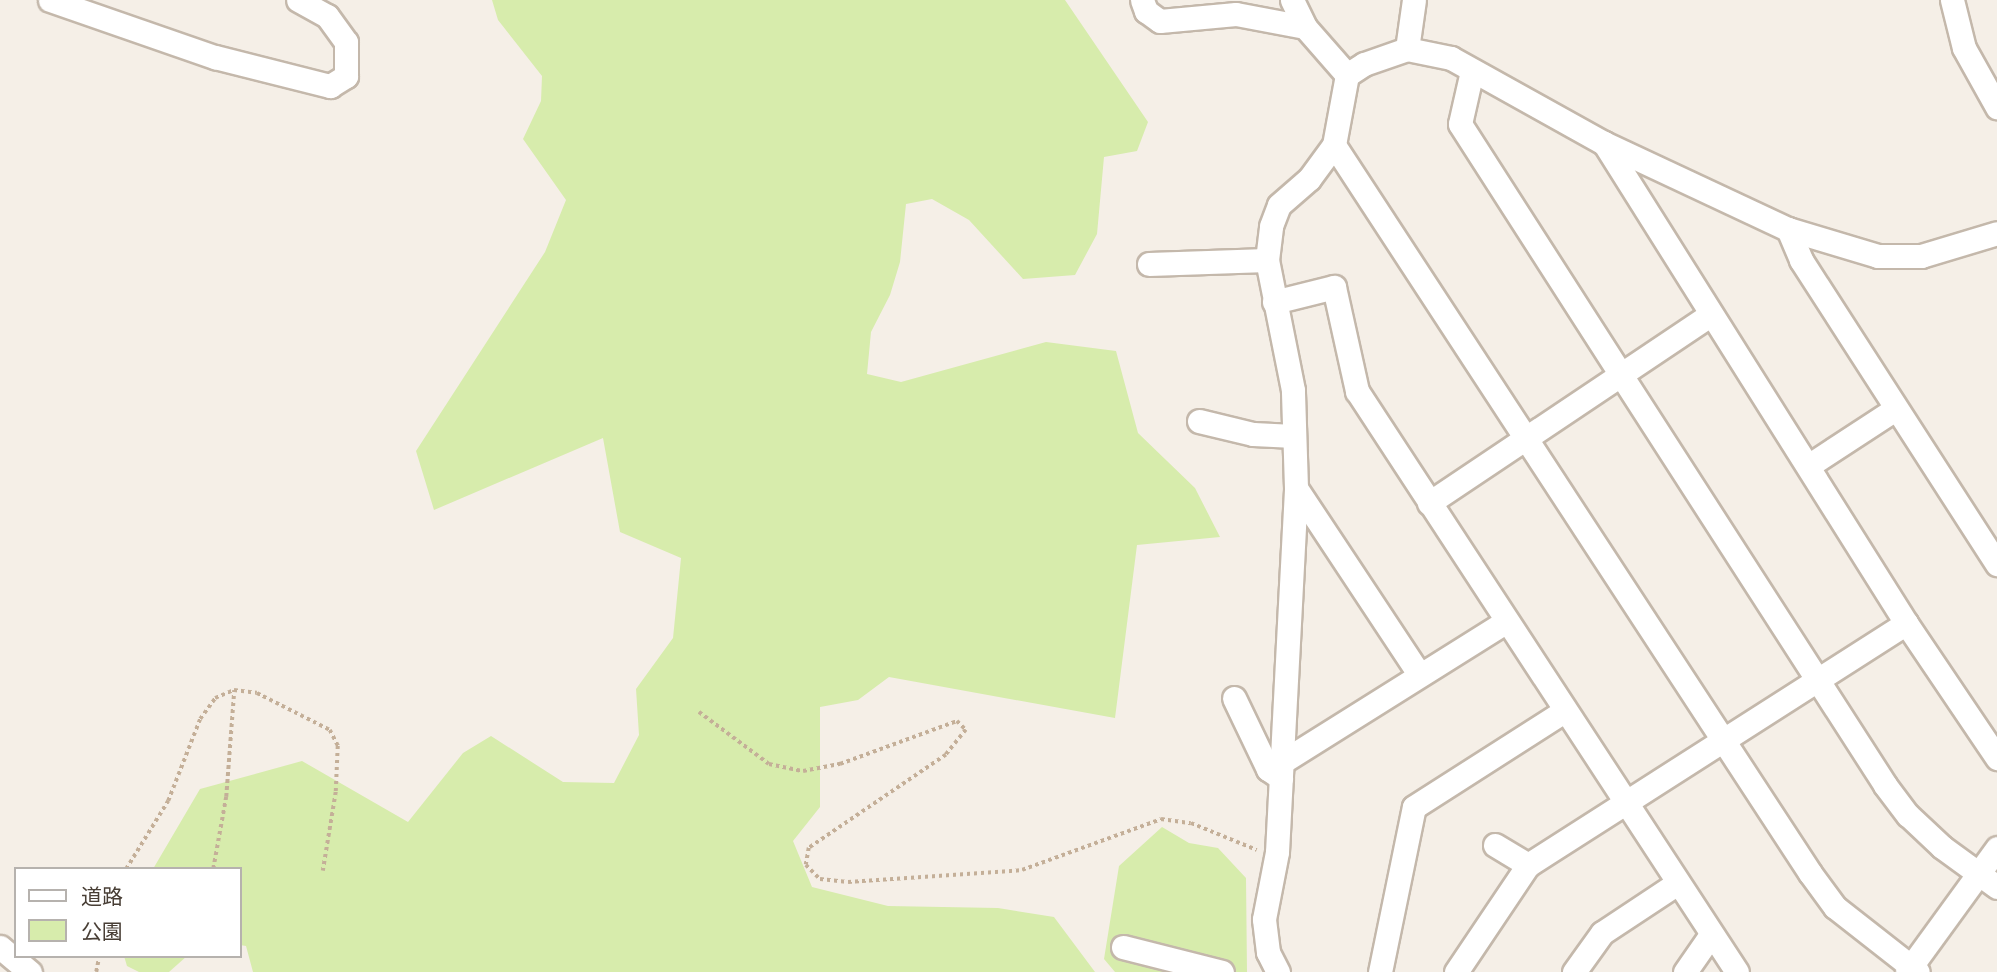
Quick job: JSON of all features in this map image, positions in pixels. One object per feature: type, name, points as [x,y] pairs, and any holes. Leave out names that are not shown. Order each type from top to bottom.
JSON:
[{"type":"street","points":[[50,0],[215,57],[330,86],[346,76],[346,42],[327,16],[298,0]]},
{"type":"street","points":[[1142,0],[1146,11],[1160,21],[1236,14],[1305,27]]},
{"type":"street","points":[[1292,0],[1305,27],[1346,75]]},
{"type":"street","points":[[1407,49],[1414,0]]},
{"type":"street","points":[[1952,0],[1964,48],[1997,107]]},
{"type":"street","points":[[1280,972],[1268,952],[1264,919],[1277,852],[1296,488],[1293,390],[1267,260],[1270,226],[1279,205],[1308,179],[1334,145],[1346,75],[1364,64],[1407,49],[1451,58],[1604,144],[1788,229],[1878,256],[1921,256],[1997,233]]},
{"type":"street","points":[[1472,71],[1460,124],[1908,815],[1988,881]]},
{"type":"street","points":[[1604,144],[1906,623],[1997,758]]},
{"type":"street","points":[[1334,145],[1835,907],[1912,970],[1988,881],[1997,848]]},
{"type":"street","points":[[1788,229],[1801,260],[1997,564]]},
{"type":"street","points":[[1149,264],[1267,260]]},
{"type":"street","points":[[1274,302],[1334,287],[1357,391],[1710,936],[1737,972]]},
{"type":"street","points":[[1430,503],[1711,314]]},
{"type":"street","points":[[1808,466],[1895,409]]},
{"type":"street","points":[[1199,421],[1253,434],[1294,436]]},
{"type":"street","points":[[1296,488],[1420,675]]},
{"type":"street","points":[[1234,698],[1268,769],[1281,770],[1420,675],[1505,622]]},
{"type":"street","points":[[1456,972],[1528,865],[1906,623]]},
{"type":"street","points":[[1381,972],[1414,807],[1564,711]]},
{"type":"street","points":[[1495,845],[1528,865]]},
{"type":"street","points":[[1574,972],[1602,933],[1676,884]]},
{"type":"street","points":[[1685,972],[1710,936]]},
{"type":"street","points":[[0,947],[30,972]]},
{"type":"street","points":[[1123,947],[1222,972]]},
{"type":"path","points":[[212,867],[226,797],[234,690]]},
{"type":"path","points":[[127,867],[168,801],[200,719],[215,698],[234,690],[257,693],[330,730],[334,738],[336,792],[323,872]]},
{"type":"path","points":[[699,712],[760,759],[803,771],[840,764],[957,721],[966,730],[946,755],[809,848],[806,865],[820,879],[848,882],[1022,870],[1161,819],[1191,823],[1258,850]]},
{"type":"green space","points":[[492,0],[1065,0],[1148,122],[1137,151],[1104,157],[1097,234],[1075,275],[1023,279],[969,220],[932,199],[906,204],[900,262],[890,295],[871,332],[867,374],[901,382],[1046,342],[1116,351],[1138,433],[1195,488],[1220,537],[1137,545],[1115,718],[889,677],[858,700],[820,707],[820,807],[793,841],[812,887],[888,906],[998,908],[1054,917],[1095,972],[253,972],[246,946],[242,945],[242,867],[154,867],[200,789],[302,761],[408,822],[463,753],[491,736],[563,782],[614,783],[639,735],[636,689],[673,638],[681,558],[620,532],[603,438],[434,510],[416,451],[545,252],[566,200],[523,139],[541,101],[542,76],[498,20]]},
{"type":"green space","points":[[1162,827],[1189,843],[1218,848],[1246,878],[1247,972],[1115,972],[1104,959],[1119,866]]},
{"type":"green space","points":[[125,958],[185,958],[169,972],[139,972],[127,966]]}]
